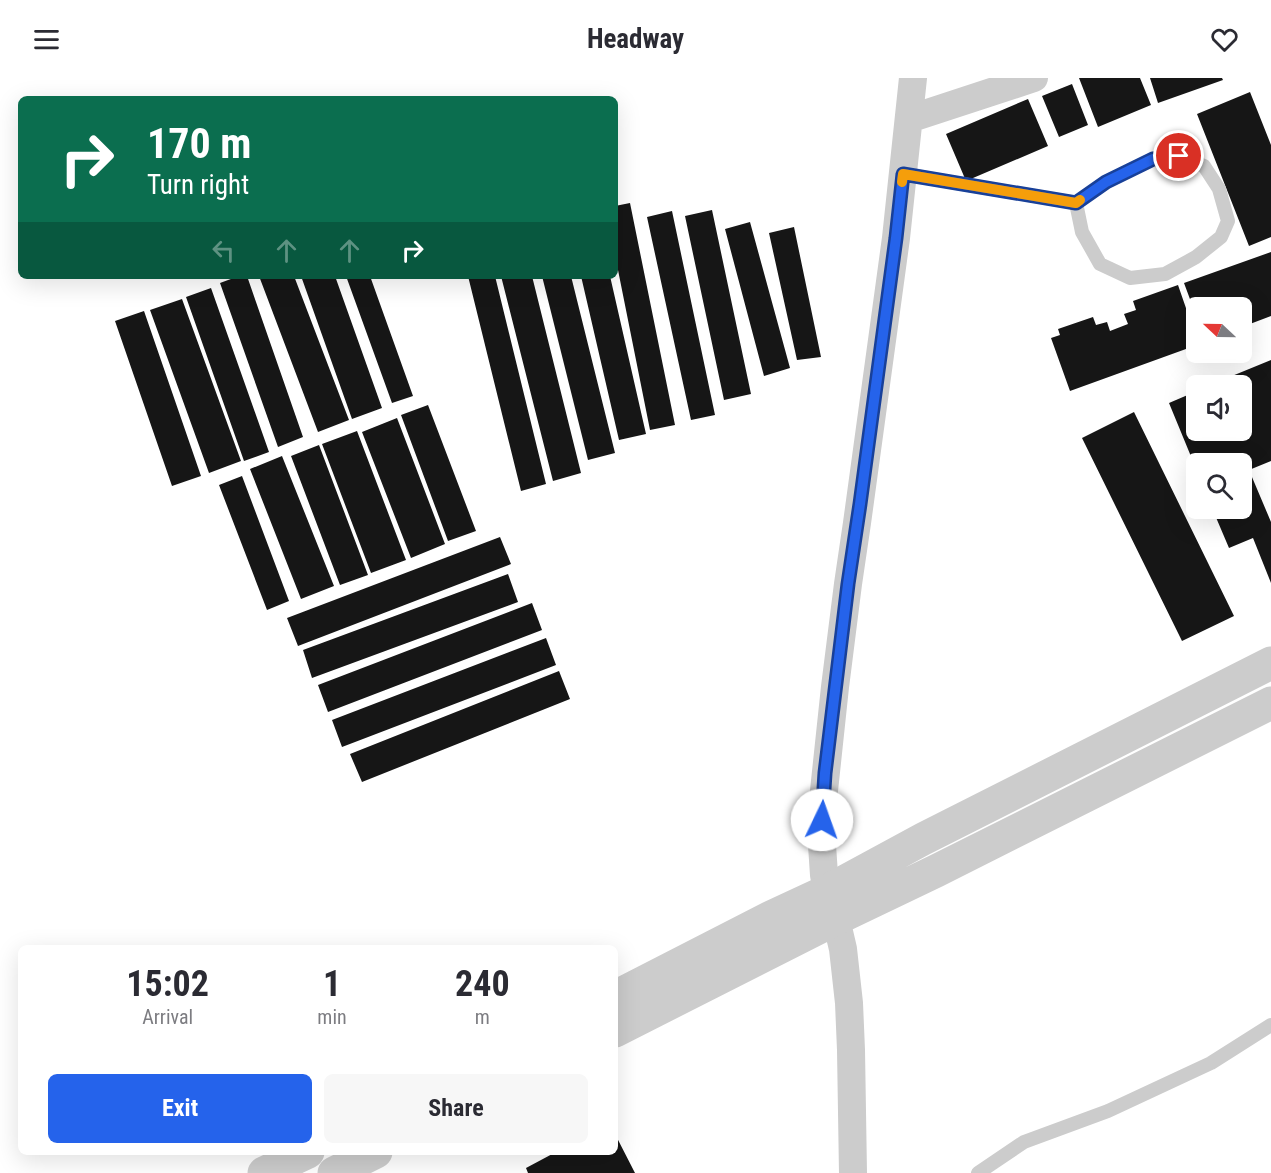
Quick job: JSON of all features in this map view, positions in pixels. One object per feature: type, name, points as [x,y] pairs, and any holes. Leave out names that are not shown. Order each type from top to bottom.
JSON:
[{"type":"street","points":[[853,1173],[849,1004],[843,949],[831,905],[822,845],[825,773],[848,584],[896,238],[913,78]]},
{"type":"street","points":[[909,119],[1034,78]]},
{"type":"street","points":[[618,1029],[831,905],[923,839],[1271,663]]},
{"type":"street","points":[[618,995],[771,917],[831,905],[936,871],[1271,703]]},
{"type":"street","points":[[264,1173],[302,1155]]},
{"type":"street","points":[[334,1173],[370,1155]]},
{"type":"lane","points":[[903,174],[1076,203],[1106,182],[1153,159],[1179,156],[1204,166],[1219,189],[1227,221],[1221,237],[1196,257],[1165,274],[1130,278],[1100,264],[1082,232],[1076,203]]},
{"type":"lane","points":[[978,1173],[1024,1142],[1108,1111],[1210,1063],[1271,1025]]},
{"type":"building","points":[[1079,78],[1140,78],[1151,105],[1098,127]]},
{"type":"building","points":[[1150,78],[1222,78],[1223,80],[1158,103]]},
{"type":"building","points":[[1072,84],[1088,125],[1059,137],[1042,96]]},
{"type":"building","points":[[1250,92],[1271,145],[1271,237],[1249,246],[1197,114]]},
{"type":"building","points":[[1028,99],[1048,146],[966,181],[946,134]]},
{"type":"building","points":[[630,203],[675,425],[650,430],[618,270],[618,205]]},
{"type":"building","points":[[712,210],[751,394],[724,400],[685,216]]},
{"type":"building","points":[[672,211],[715,415],[691,420],[647,217]]},
{"type":"building","points":[[750,222],[790,368],[764,376],[725,229]]},
{"type":"building","points":[[794,227],[821,357],[797,360],[769,233]]},
{"type":"building","points":[[1271,252],[1271,316],[1252,323],[1252,297],[1189,297],[1184,283]]},
{"type":"building","points":[[231,279],[248,279],[303,437],[278,447],[220,283]]},
{"type":"building","points":[[260,279],[295,279],[349,420],[318,432]]},
{"type":"building","points":[[302,279],[336,279],[382,408],[352,419]]},
{"type":"building","points":[[347,279],[371,279],[413,396],[392,403]]},
{"type":"building","points":[[469,279],[496,279],[546,484],[521,491]]},
{"type":"building","points":[[502,279],[533,279],[581,473],[553,481]]},
{"type":"building","points":[[543,279],[572,279],[615,453],[588,460]]},
{"type":"building","points":[[582,279],[611,279],[646,434],[619,440]]},
{"type":"building","points":[[1178,285],[1186,308],[1186,349],[1070,391],[1051,338],[1060,335],[1058,329],[1093,317],[1096,325],[1107,322],[1110,331],[1128,324],[1124,314],[1136,310],[1133,301]]},
{"type":"building","points":[[211,288],[269,452],[244,461],[186,297]]},
{"type":"building","points":[[182,299],[241,461],[209,473],[150,310]]},
{"type":"building","points":[[144,311],[201,476],[172,486],[115,321]]},
{"type":"building","points":[[1271,360],[1271,461],[1252,469],[1252,453],[1190,453],[1169,403],[1186,396],[1186,441],[1252,441],[1252,375],[1234,375]]},
{"type":"building","points":[[428,405],[476,531],[448,541],[401,415]]},
{"type":"building","points":[[1134,412],[1234,616],[1182,641],[1082,438]]},
{"type":"building","points":[[397,418],[445,544],[411,558],[362,432]]},
{"type":"building","points":[[357,431],[406,560],[371,573],[322,444]]},
{"type":"building","points":[[319,445],[368,575],[340,585],[291,456]]},
{"type":"building","points":[[282,456],[334,586],[301,599],[250,469]]},
{"type":"building","points":[[242,476],[289,601],[267,610],[219,485]]},
{"type":"building","points":[[1252,477],[1271,522],[1271,583],[1253,538],[1229,548],[1217,519],[1252,519]]},
{"type":"building","points":[[500,537],[511,564],[298,646],[287,618]]},
{"type":"building","points":[[508,574],[518,602],[312,678],[303,650]]},
{"type":"building","points":[[532,603],[542,630],[328,712],[318,685]]},
{"type":"building","points":[[546,638],[556,665],[342,747],[332,720]]},
{"type":"building","points":[[559,671],[570,699],[362,782],[350,754]]},
{"type":"building","points":[[618,1140],[635,1173],[528,1173],[526,1168],[550,1155],[618,1155]]},
{"type":"slow traffic","points":[[902,182],[903,174],[1076,203],[1080,200]]},
{"type":"route","points":[[822,820],[835,687],[903,174],[1076,203],[1106,182],[1153,159],[1179,156]]}]
